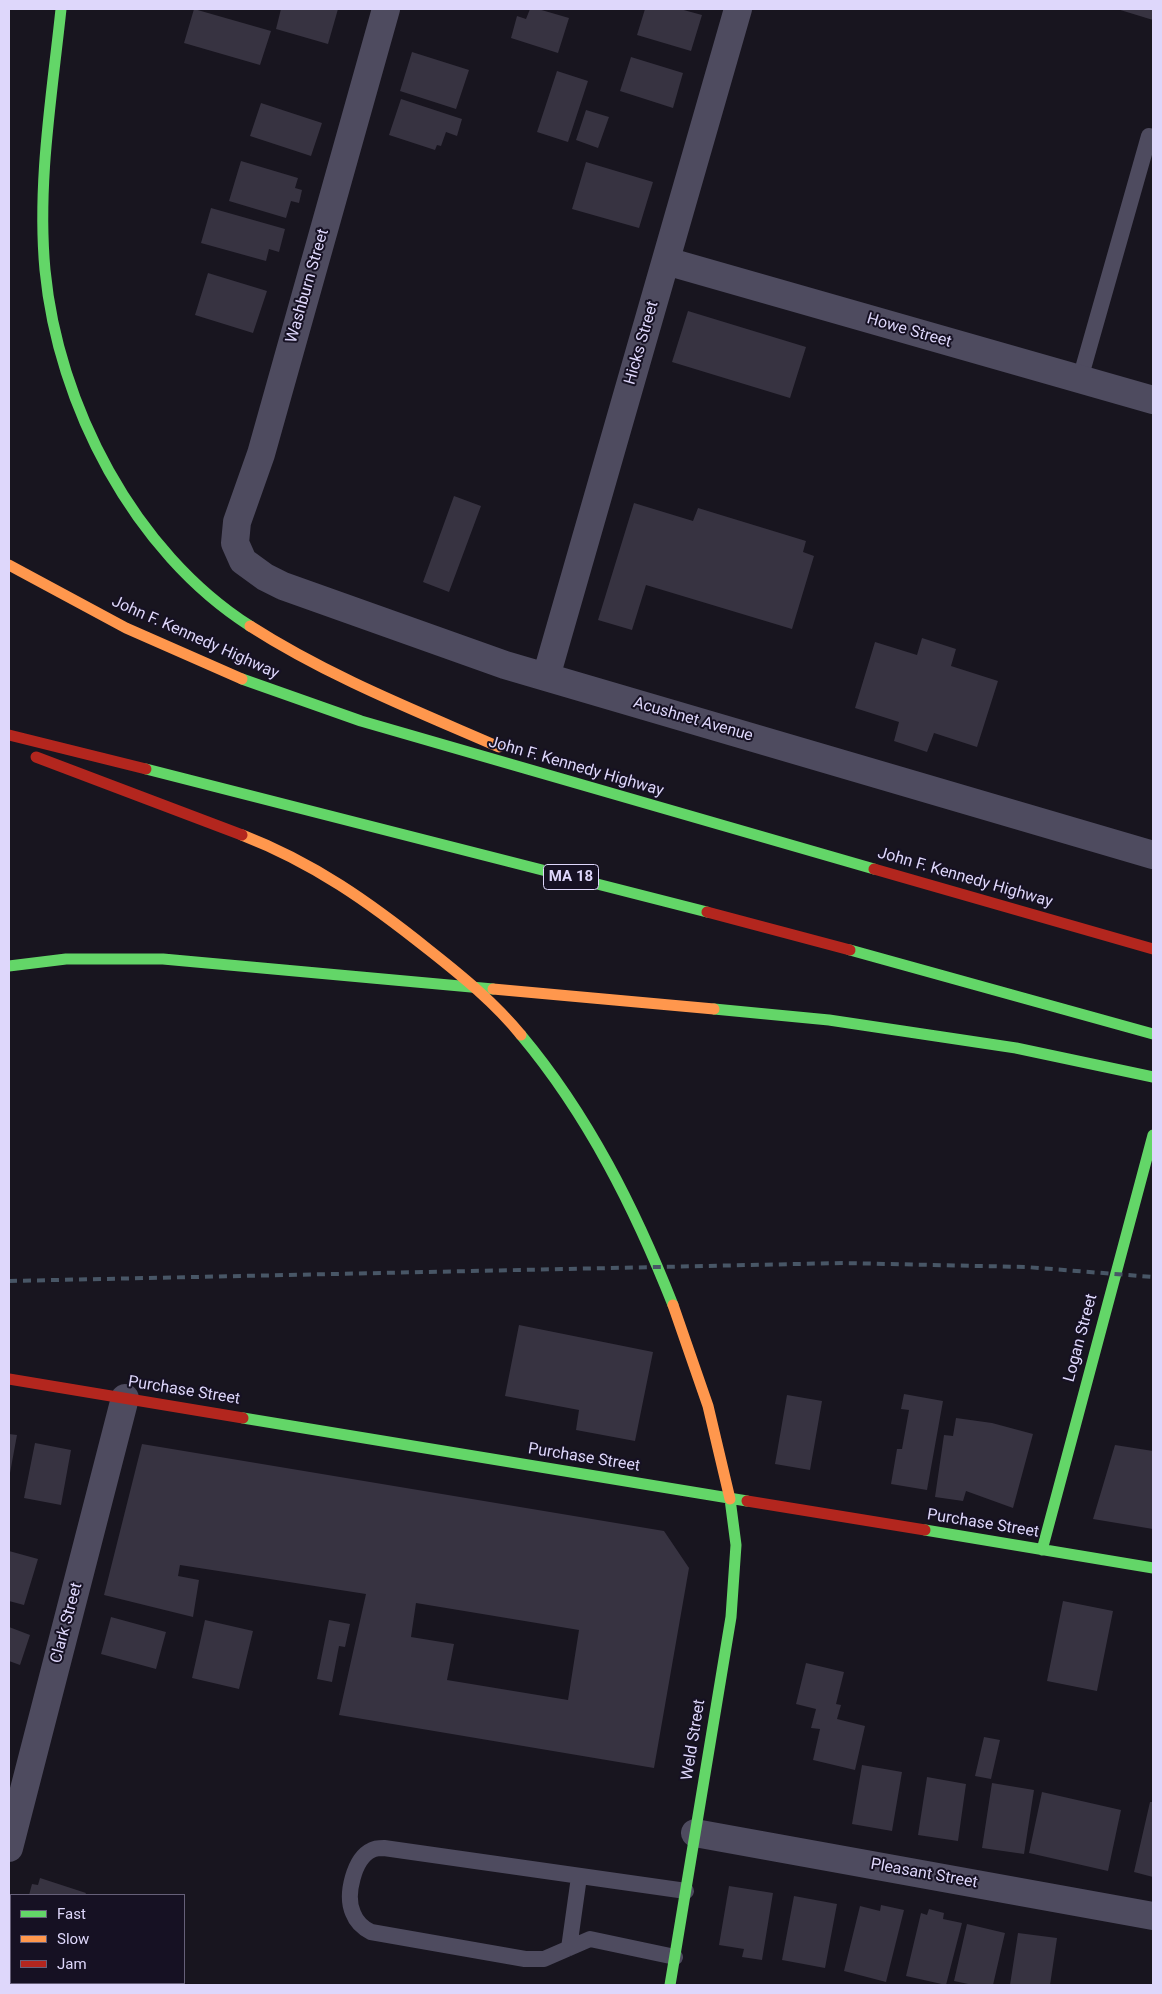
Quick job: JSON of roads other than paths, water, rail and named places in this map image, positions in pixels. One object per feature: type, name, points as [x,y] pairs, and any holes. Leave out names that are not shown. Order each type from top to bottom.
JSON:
[{"type":"main road","points":[[61,9],[45,188],[44,245],[47,287],[60,350],[75,397],[92,436],[122,491],[146,527],[174,562],[221,605],[259,633],[303,658],[344,678],[596,789]]},
{"type":"main road","name":"John F. Kennedy Highway","points":[[9,565],[136,633],[247,682],[361,721],[1153,949]]},
{"type":"main road","name":"MA 18","points":[[9,735],[678,904],[1153,1034]]},
{"type":"main road","name":"Weld Street","points":[[27,754],[256,840],[303,862],[360,898],[439,958],[488,1000],[512,1024],[574,1108],[610,1167],[632,1209],[692,1355],[722,1460],[730,1499],[736,1545],[731,1617],[670,1985]]},
{"type":"main road","points":[[9,966],[41,960],[81,958],[164,959],[829,1020],[1016,1048],[1153,1077]]},
{"type":"main road","name":"Logan Street","points":[[1042,1550],[1153,1135]]},
{"type":"main road","name":"Purchase Street","points":[[9,1379],[1153,1568]]},
{"type":"street","name":"Washburn Street","points":[[243,561],[235,543],[237,522],[263,444],[386,9]]},
{"type":"street","name":"Hicks Street","points":[[546,678],[738,9]]},
{"type":"street","name":"Howe Street","points":[[666,261],[1153,400]]},
{"type":"street","name":"Acushnet Avenue","points":[[243,561],[265,577],[303,594],[465,652],[546,678],[1153,855]]},
{"type":"street","name":"Clark Street","points":[[9,1848],[125,1398]]},
{"type":"street","name":"Pleasant Street","points":[[695,1833],[1153,1916]]},
{"type":"lane","points":[[1080,379],[1150,136],[1153,137]]},
{"type":"lane","points":[[675,1957],[590,1939],[544,1959],[525,1959],[371,1932],[364,1928],[352,1912],[350,1900],[352,1883],[357,1864],[364,1856],[373,1849],[384,1848],[686,1891]]},
{"type":"lane","points":[[569,1948],[579,1877]]},
{"type":"railway","points":[[9,1281],[843,1263],[1026,1267],[1153,1277]]}]
